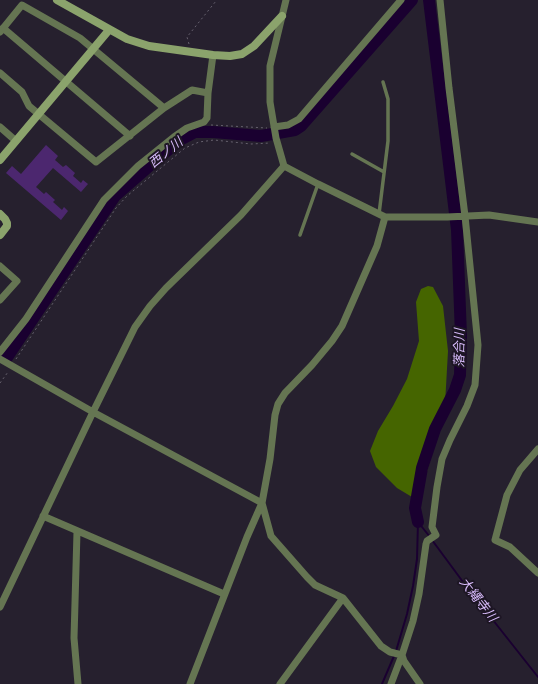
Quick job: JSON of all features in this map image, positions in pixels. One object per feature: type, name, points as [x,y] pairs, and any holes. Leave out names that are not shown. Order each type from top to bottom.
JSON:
[{"type":"street","points":[[57,0],[127,39],[149,46],[213,55],[230,56],[242,54],[254,46],[282,16]]},
{"type":"street","points":[[286,0],[270,66],[270,102],[284,166],[382,216],[447,217],[489,215],[538,222]]},
{"type":"street","points":[[276,135],[288,125],[299,119],[401,0]]},
{"type":"street","points":[[391,684],[413,622],[430,539],[436,535],[432,527],[442,460],[475,385],[478,345],[440,0]]},
{"type":"street","points":[[130,136],[1,30],[22,5],[80,38],[164,108]]},
{"type":"street","points":[[0,160],[109,30]]},
{"type":"street","points":[[0,352],[26,319],[104,200],[138,166],[174,137],[187,128],[204,122],[207,118],[208,93],[213,55]]},
{"type":"street","points":[[0,74],[22,92],[29,106],[96,162],[164,108],[192,90],[208,93]]},
{"type":"street","points":[[0,127],[16,141]]},
{"type":"street","points":[[0,607],[92,412],[135,327],[150,306],[166,288],[241,215],[284,166]]},
{"type":"street","points":[[0,214],[7,223],[7,226],[0,236]]},
{"type":"street","points":[[190,684],[224,594],[262,503],[270,459],[275,415],[278,404],[285,393],[312,365],[332,341],[342,326],[377,246],[382,216]]},
{"type":"street","points":[[0,266],[17,281],[0,300]]},
{"type":"street","points":[[0,359],[92,412],[262,503],[271,536],[315,585],[344,598],[381,646],[390,652],[402,656],[420,684]]},
{"type":"street","points":[[538,449],[520,470],[507,495],[495,540],[510,547],[538,573]]},
{"type":"street","points":[[43,516],[77,532],[224,594]]},
{"type":"street","points":[[77,532],[74,638],[78,684]]},
{"type":"street","points":[[280,684],[344,598]]},
{"type":"lane","points":[[382,216],[384,172],[388,141],[388,98],[383,82]]},
{"type":"lane","points":[[352,154],[384,172]]},
{"type":"lane","points":[[300,235],[318,184]]},
{"type":"path","points":[[191,53],[187,37],[216,1]]},
{"type":"path","points":[[204,122],[212,125],[264,129],[276,135]]},
{"type":"path","points":[[0,383],[116,208],[127,196],[185,148],[199,142],[214,140],[252,144],[276,135]]},
{"type":"green space","points":[[428,286],[433,287],[443,306],[448,351],[445,404],[436,443],[424,481],[412,497],[397,488],[376,467],[370,451],[378,431],[407,379],[419,341],[416,302],[421,289]]},
{"type":"building","points":[[46,145],[58,156],[55,160],[63,167],[66,165],[75,173],[73,176],[81,183],[83,180],[88,184],[81,192],[53,168],[36,187],[44,194],[46,192],[55,200],[53,202],[62,210],[64,207],[68,211],[61,220],[6,173],[12,166],[21,174]]},
{"type":"waterway","name":"西ノ川","points":[[6,359],[115,196],[180,140],[195,132],[261,136],[295,130],[301,126],[412,0]]},
{"type":"waterway","name":"落合川","points":[[418,522],[415,508],[422,468],[435,429],[455,390],[460,375],[461,336],[457,230],[429,0]]},
{"type":"waterway","name":"大縄寺川","points":[[418,522],[430,537]]},
{"type":"waterway","name":"落合川","points":[[396,651],[407,614],[413,586],[417,559],[418,522]]},
{"type":"waterway","name":"大縄寺川","points":[[432,540],[466,586],[538,677]]},
{"type":"waterway","name":"落合川","points":[[382,684],[394,656]]}]
